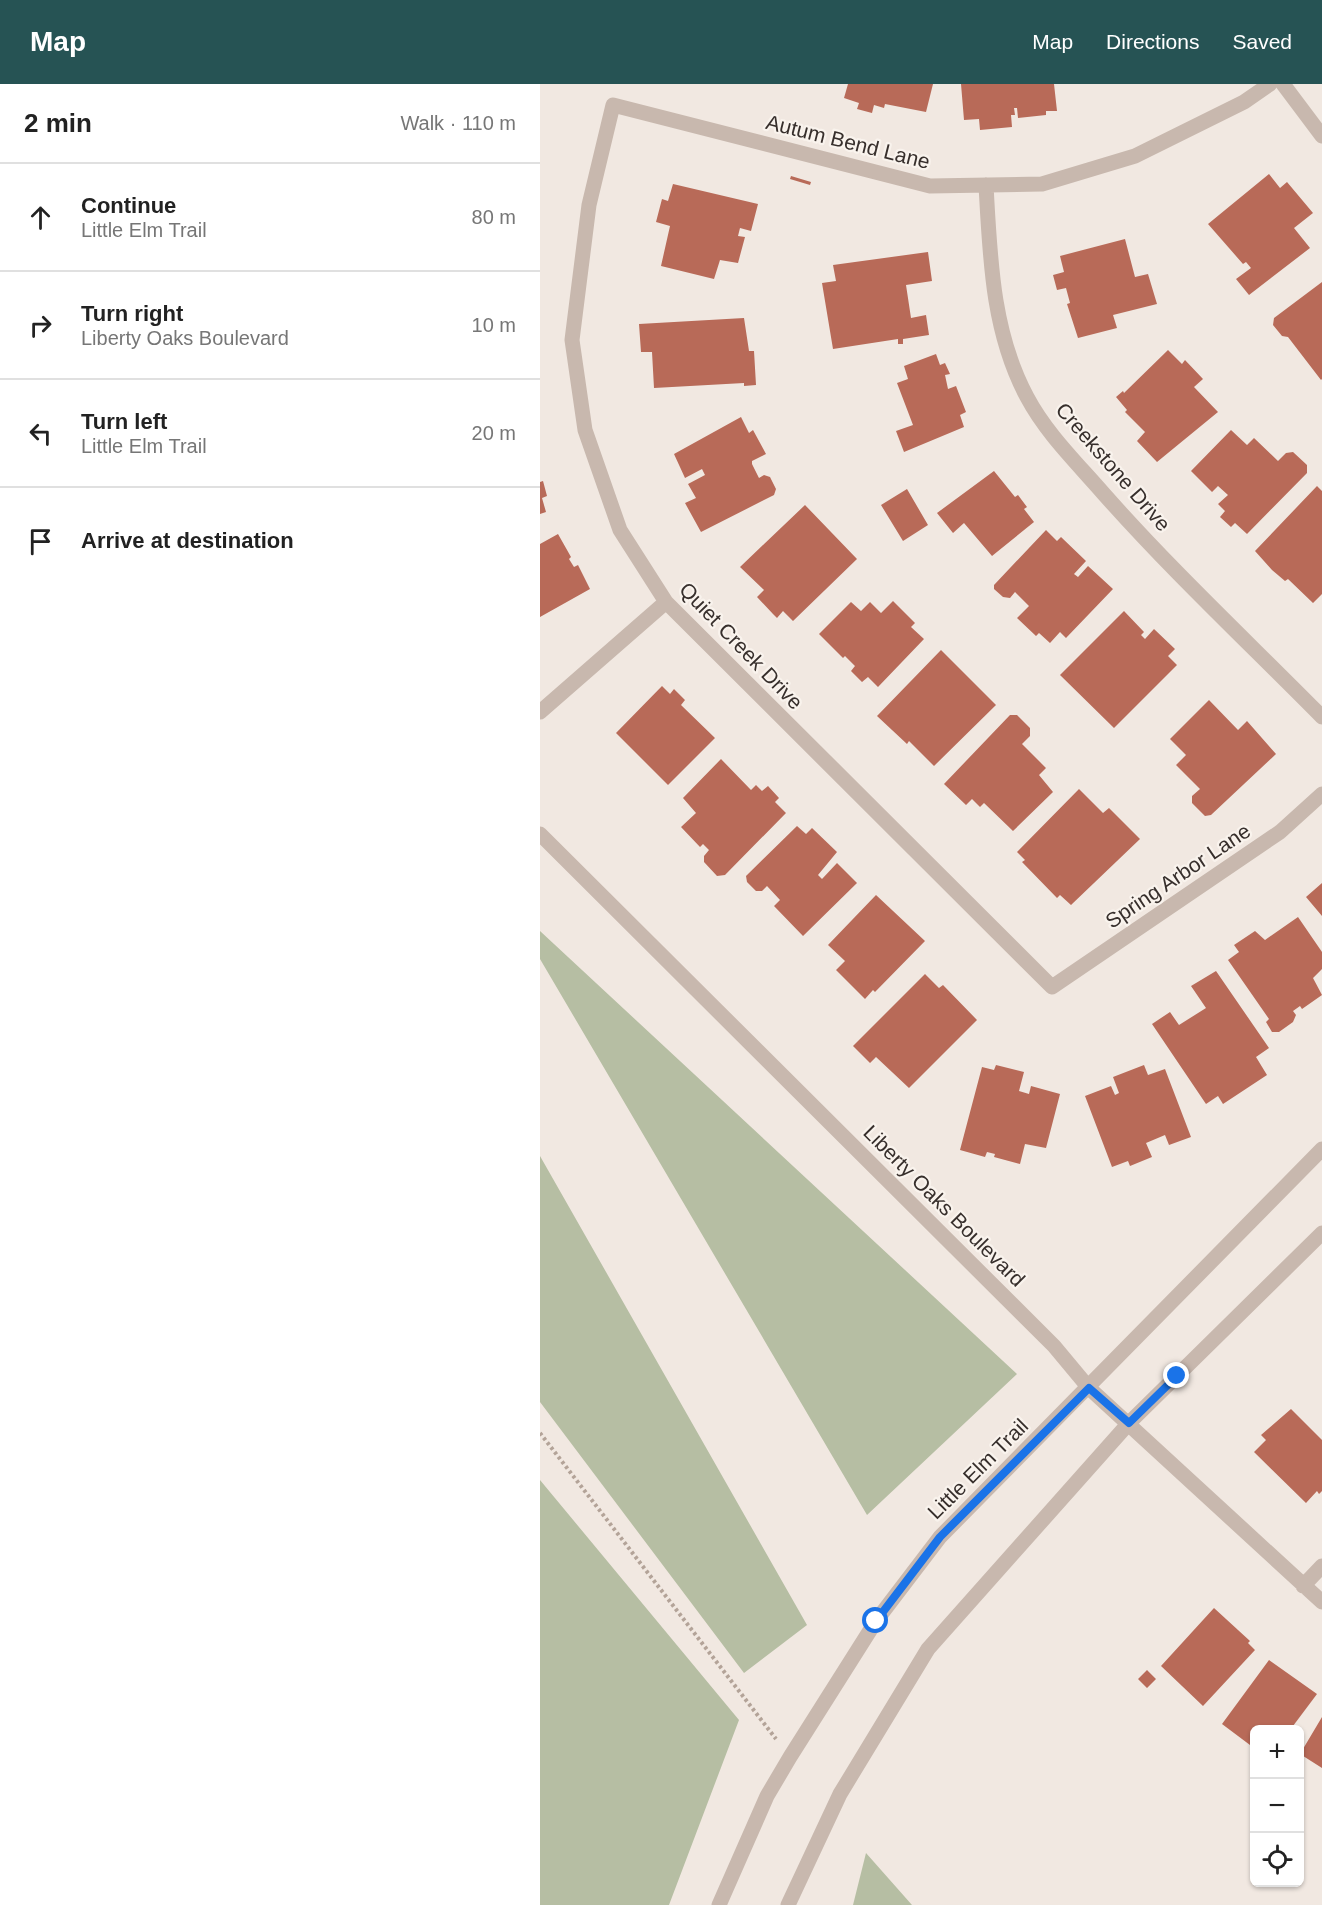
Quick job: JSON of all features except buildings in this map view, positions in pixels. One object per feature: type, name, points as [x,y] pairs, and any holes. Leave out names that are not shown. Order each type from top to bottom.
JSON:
[{"type":"street","name":"Autum Bend Lane","points":[[613,105],[930,186],[1042,184],[1135,156],[1244,102],[1270,84]]},
{"type":"street","points":[[1283,84],[1322,136]]},
{"type":"street","name":"Quiet Creek Drive","points":[[613,105],[589,205],[572,340],[585,430],[620,530],[666,603],[1052,987]]},
{"type":"street","name":"Creekstone Drive","points":[[986,185],[992,283],[1005,344],[1027,397],[1062,446],[1125,518],[1322,717]]},
{"type":"street","points":[[540,712],[666,603]]},
{"type":"street","name":"Spring Arbor Lane","points":[[1052,987],[1280,832],[1322,794]]},
{"type":"street","name":"Liberty Oaks Boulevard","points":[[540,834],[1054,1346],[1089,1388],[1322,1602]]},
{"type":"street","name":"Little Elm Trail","points":[[719,1905],[766,1796],[876,1621],[940,1537],[1322,1149]]},
{"type":"street","points":[[788,1905],[840,1794],[928,1649],[1129,1423],[1322,1233]]},
{"type":"street","points":[[1303,1586],[1322,1566]]},
{"type":"path","points":[[540,1433],[770,1731]]},
{"type":"green space","points":[[540,931],[1017,1374],[867,1515],[540,959]]},
{"type":"green space","points":[[540,1156],[807,1625],[744,1673],[540,1402]]},
{"type":"green space","points":[[540,1480],[739,1720],[669,1905],[540,1905]]},
{"type":"green space","points":[[866,1853],[912,1905],[853,1905]]},
{"type":"route","points":[[876,1621],[940,1537],[1089,1388],[1129,1423],[1177,1376]]}]
